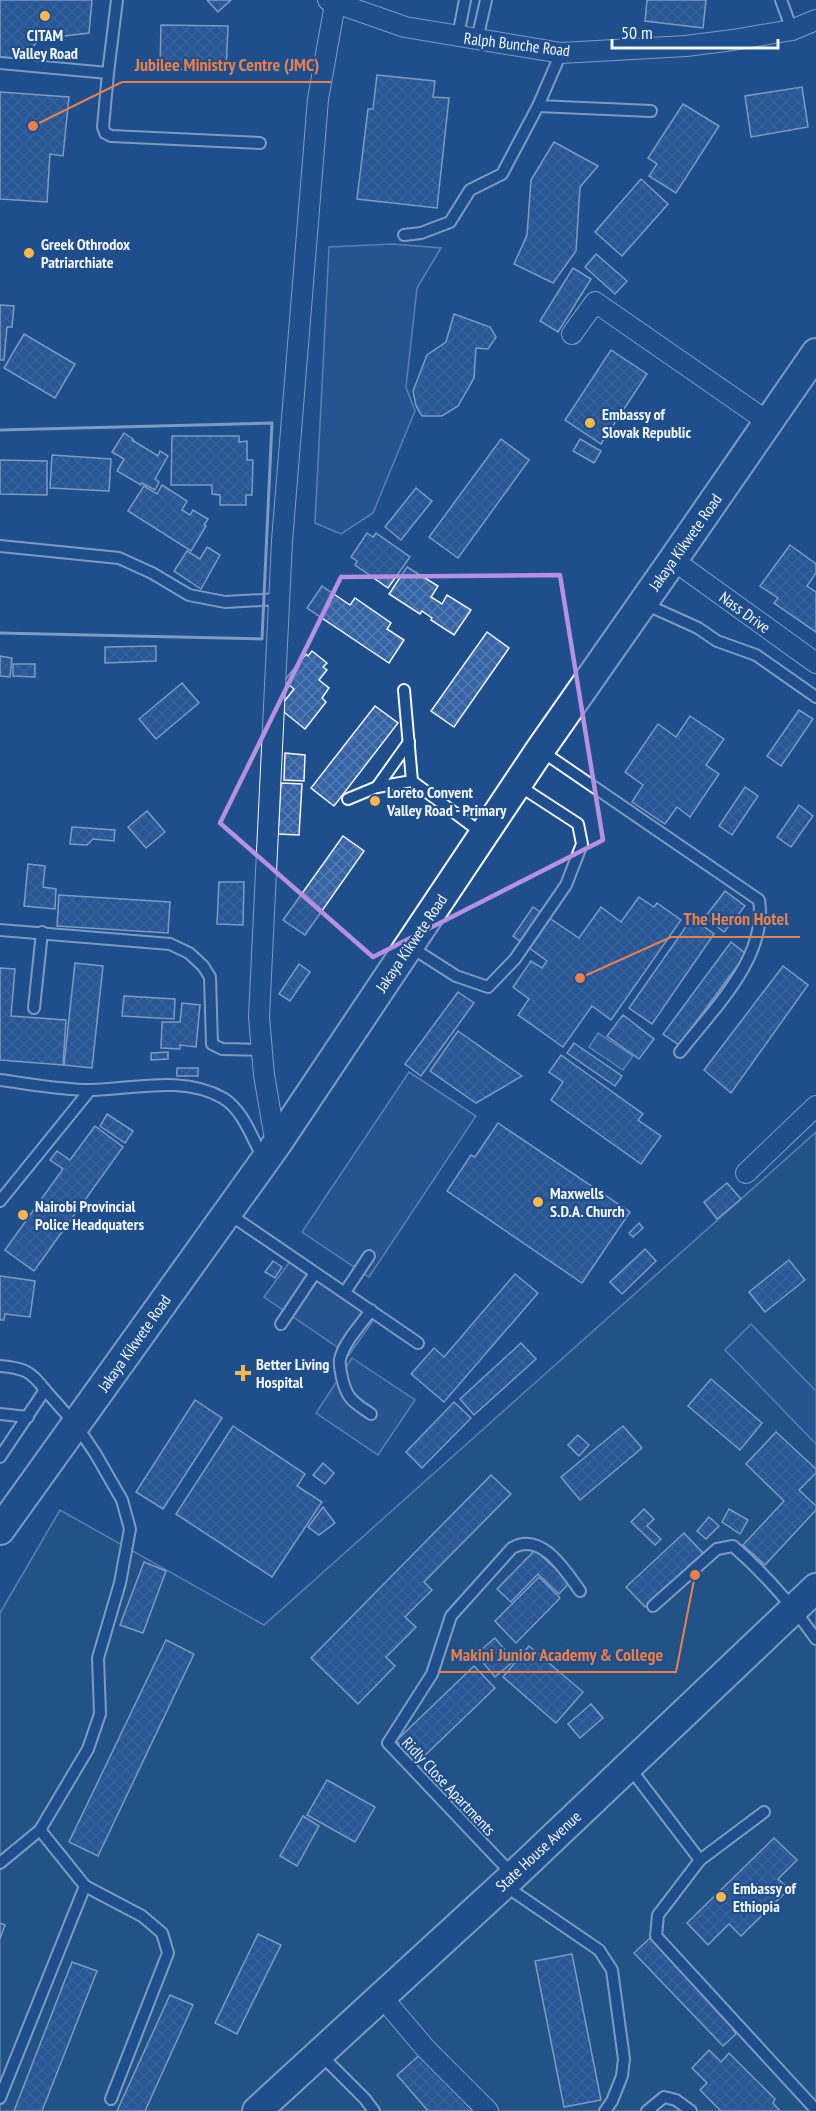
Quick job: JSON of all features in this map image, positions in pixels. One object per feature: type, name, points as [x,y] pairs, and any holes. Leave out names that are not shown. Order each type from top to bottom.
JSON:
[{"type":"street","name":"Ralph Bunche Road","points":[[331,2],[405,27],[561,52],[686,46],[792,30],[816,20]]},
{"type":"street","points":[[270,1153],[259,1017],[282,541],[318,99],[331,2]]},
{"type":"street","points":[[572,334],[595,302],[768,422]]},
{"type":"street","name":"Jakaya Kikwete Road","points":[[0,1530],[270,1153],[516,784],[674,560],[816,352]]},
{"type":"street","name":"Nass Drive","points":[[674,560],[816,663]]},
{"type":"street","points":[[746,1173],[816,1106]]},
{"type":"street","name":"State House Avenue","points":[[257,2111],[508,1880],[816,1588]]},
{"type":"street","points":[[382,1997],[426,2049],[488,2111]]},
{"type":"lane","points":[[117,0],[103,127],[105,133],[111,136],[260,143]]},
{"type":"lane","points":[[465,0],[468,38]]},
{"type":"lane","points":[[468,38],[486,0]]},
{"type":"lane","points":[[781,0],[792,30]]},
{"type":"lane","points":[[404,235],[421,233],[450,222],[470,190],[502,174],[538,106],[561,52]]},
{"type":"lane","points":[[0,63],[108,73]]},
{"type":"lane","points":[[538,106],[651,111]]},
{"type":"lane","points":[[0,546],[119,558],[152,573],[189,595],[225,602],[279,599]]},
{"type":"lane","points":[[642,603],[698,628],[717,641],[756,655],[816,697]]},
{"type":"lane","points":[[404,690],[412,781]]},
{"type":"lane","points":[[377,787],[409,742]]},
{"type":"lane","points":[[540,750],[759,900],[761,914],[758,935],[749,958],[735,982],[680,1052]]},
{"type":"lane","points":[[348,799],[377,787],[412,781],[484,834]]},
{"type":"lane","points":[[409,946],[456,976],[488,987],[515,959],[566,885],[582,844],[578,824],[516,784]]},
{"type":"lane","points":[[0,930],[170,944],[189,954],[203,966],[210,977],[212,1044],[222,1048],[262,1050]]},
{"type":"lane","points":[[34,1008],[42,932]]},
{"type":"lane","points":[[0,1080],[90,1090],[166,1085],[196,1088],[222,1098],[235,1107],[270,1153]]},
{"type":"lane","points":[[0,1201],[90,1090]]},
{"type":"lane","points":[[226,1212],[418,1343]]},
{"type":"lane","points":[[345,1292],[369,1256]]},
{"type":"lane","points":[[282,1324],[315,1273]]},
{"type":"lane","points":[[371,1310],[346,1347],[339,1365],[346,1393],[350,1399],[371,1414]]},
{"type":"lane","points":[[0,1366],[21,1368],[35,1376],[76,1425],[122,1500],[130,1529],[120,1583],[99,1658],[100,1714],[88,1749],[40,1830],[0,1863]]},
{"type":"lane","points":[[0,1457],[45,1390]]},
{"type":"lane","points":[[0,1414],[28,1417]]},
{"type":"lane","name":"Ridly Close Apartments","points":[[508,1880],[388,1743],[432,1674],[451,1616],[512,1548],[522,1542],[531,1543],[555,1557],[580,1591]]},
{"type":"lane","points":[[653,1606],[717,1549],[733,1546],[751,1561],[794,1608],[816,1639]]},
{"type":"lane","points":[[628,1767],[700,1860]]},
{"type":"lane","points":[[764,1812],[700,1860],[658,1915],[656,1936],[816,2110]]},
{"type":"lane","points":[[40,1830],[85,1886],[142,1916],[162,1933],[168,1953],[111,2099]]},
{"type":"lane","points":[[508,1880],[599,1950],[612,1970],[624,2059],[622,2076],[612,2101],[605,2111]]},
{"type":"lane","points":[[0,2098],[85,1886]]},
{"type":"lane","points":[[319,2053],[374,2111]]},
{"type":"lane","points":[[647,2111],[664,2097],[676,2100],[691,2111]]},
{"type":"highlighted area","points":[[560,575],[603,840],[373,957],[220,823],[341,577]]},
{"type":"shaded area","points":[[393,244],[441,248],[417,288],[406,387],[415,411],[373,513],[341,534],[315,523],[329,247]]},
{"type":"shaded area","points":[[598,1033],[633,1056],[623,1070],[589,1047]]},
{"type":"shaded area","points":[[409,1072],[476,1116],[369,1277],[302,1232]]},
{"type":"shaded area","points":[[816,1132],[816,2111],[0,2111],[0,1613],[60,1510],[264,1625]]},
{"type":"shaded area","points":[[291,1260],[375,1318],[349,1355],[264,1297]]},
{"type":"shaded area","points":[[751,1324],[816,1391],[816,1444],[725,1350]]},
{"type":"shaded area","points":[[352,1358],[415,1400],[378,1455],[316,1413]]},
{"type":"building","name":"CITAM Valley Road","points":[[0,0],[92,0],[89,33],[39,39],[24,59],[0,57]]},
{"type":"building","points":[[207,0],[231,0],[218,12]]},
{"type":"building","points":[[647,0],[706,0],[703,28],[645,21]]},
{"type":"building","points":[[161,25],[228,26],[226,71],[160,69]]},
{"type":"building","points":[[377,75],[435,81],[433,97],[449,98],[437,208],[357,199],[368,109],[373,109]]},
{"type":"building","points":[[802,87],[808,127],[751,137],[745,96]]},
{"type":"building","points":[[0,92],[69,97],[63,156],[50,154],[47,202],[0,199]]},
{"type":"building","points":[[683,104],[719,126],[676,193],[649,176],[657,164],[648,158]]},
{"type":"building","points":[[554,142],[598,166],[580,187],[576,251],[553,283],[514,264],[527,235],[531,180]]},
{"type":"building","points":[[641,179],[668,204],[622,256],[595,232]]},
{"type":"building","points":[[596,254],[627,281],[615,294],[585,267]]},
{"type":"building","points":[[573,268],[591,279],[558,332],[540,321]]},
{"type":"building","points":[[0,305],[14,306],[12,327],[7,327],[4,360],[0,360]]},
{"type":"building","points":[[454,314],[490,327],[496,337],[488,349],[476,348],[474,378],[458,406],[442,416],[422,416],[416,406],[413,391],[427,355],[446,342]]},
{"type":"building","points":[[24,334],[75,364],[55,398],[4,368]]},
{"type":"building","points":[[611,350],[647,374],[601,444],[565,420]]},
{"type":"building","points":[[124,433],[158,456],[160,451],[168,456],[155,479],[159,482],[155,490],[117,471],[124,459],[112,452]]},
{"type":"building","points":[[172,436],[239,436],[239,442],[247,441],[247,460],[253,460],[252,495],[246,495],[246,505],[220,505],[220,495],[212,494],[212,485],[171,485]]},
{"type":"building","points":[[501,439],[529,460],[458,558],[429,537]]},
{"type":"building","points":[[580,439],[601,451],[594,463],[573,451]]},
{"type":"building","points":[[52,455],[111,459],[109,491],[50,488]]},
{"type":"building","points":[[0,460],[47,461],[47,495],[0,494]]},
{"type":"building","points":[[162,485],[187,501],[182,510],[190,515],[193,510],[208,519],[191,551],[128,511],[144,486],[157,494]]},
{"type":"building","points":[[416,488],[432,501],[401,540],[385,527]]},
{"type":"building","points":[[367,533],[373,537],[376,533],[410,557],[388,588],[355,565],[357,561],[351,557]]},
{"type":"building","points":[[790,545],[816,564],[816,573],[807,586],[816,592],[816,632],[774,603],[778,598],[760,586]]},
{"type":"building","points":[[207,547],[220,555],[201,589],[174,571],[187,551],[200,559]]},
{"type":"building","points":[[407,567],[438,586],[431,597],[442,604],[447,595],[471,610],[454,635],[422,611],[420,614],[389,594]]},
{"type":"building","points":[[322,586],[350,605],[355,598],[391,623],[387,629],[404,640],[389,663],[307,608]]},
{"type":"building","points":[[487,632],[509,648],[454,727],[431,711]]},
{"type":"building","points":[[156,646],[156,661],[105,663],[105,647]]},
{"type":"building","points":[[312,651],[327,663],[323,667],[327,670],[319,680],[329,688],[322,698],[326,702],[305,729],[279,708],[294,689],[284,681],[306,654],[308,656]]},
{"type":"building","points":[[0,656],[12,658],[10,677],[0,676]]},
{"type":"building","points":[[13,664],[35,664],[35,677],[13,676]]},
{"type":"building","points":[[182,683],[199,703],[156,739],[139,719]]},
{"type":"building","points":[[375,706],[398,723],[334,806],[311,788]]},
{"type":"building","points":[[799,710],[813,719],[781,766],[767,756]]},
{"type":"building","points":[[690,716],[724,739],[706,765],[719,774],[690,817],[677,807],[665,824],[632,802],[643,785],[625,772],[658,724],[676,737]]},
{"type":"building","points":[[285,753],[305,755],[304,781],[284,780]]},
{"type":"building","points":[[281,783],[302,784],[299,835],[278,834]]},
{"type":"building","points":[[745,787],[758,796],[732,835],[719,826]]},
{"type":"building","points":[[799,805],[813,816],[791,847],[777,837]]},
{"type":"building","points":[[147,811],[165,832],[146,848],[128,827]]},
{"type":"building","points":[[72,827],[115,830],[114,841],[93,839],[87,845],[70,844]]},
{"type":"building","points":[[343,836],[364,851],[305,935],[283,920]]},
{"type":"building","points":[[28,864],[45,866],[43,887],[56,889],[55,909],[24,906]]},
{"type":"building","points":[[219,882],[244,882],[243,925],[217,924]]},
{"type":"building","points":[[725,891],[745,906],[724,932],[705,917]]},
{"type":"building","points":[[59,895],[170,902],[168,933],[57,926]]},
{"type":"building","points":[[639,897],[654,907],[657,903],[681,920],[611,1020],[592,1006],[563,1047],[518,1015],[529,999],[513,987],[531,961],[542,968],[547,961],[513,936],[533,907],[579,938],[601,907],[621,922]]},
{"type":"building","points":[[692,918],[714,934],[652,1024],[629,1008]]},
{"type":"building","points":[[731,942],[746,954],[679,1045],[663,1034]]},
{"type":"building","points":[[75,963],[103,966],[92,1068],[64,1065]]},
{"type":"building","points":[[299,964],[310,972],[290,1001],[279,994]]},
{"type":"building","points":[[783,966],[808,985],[731,1093],[704,1070]]},
{"type":"building","points":[[0,968],[15,969],[11,1016],[66,1020],[63,1065],[0,1060]]},
{"type":"building","points":[[458,992],[474,1003],[421,1076],[405,1064]]},
{"type":"building","points":[[124,996],[175,999],[174,1019],[122,1016]]},
{"type":"building","points":[[182,1003],[200,1005],[196,1047],[180,1045],[180,1049],[161,1048],[162,1022],[180,1022]]},
{"type":"building","points":[[623,1015],[654,1039],[639,1059],[607,1036]]},
{"type":"building","points":[[458,1031],[522,1076],[476,1103],[430,1071]]},
{"type":"building","points":[[574,1043],[622,1076],[615,1086],[567,1053]]},
{"type":"building","points":[[168,1052],[168,1059],[151,1060],[151,1053]]},
{"type":"building","points":[[561,1055],[643,1114],[638,1120],[661,1136],[641,1164],[551,1100],[563,1082],[549,1072]]},
{"type":"building","points":[[177,1068],[198,1068],[198,1076],[177,1076]]},
{"type":"building","points":[[107,1114],[133,1131],[125,1143],[100,1126]]},
{"type":"building","name":"Maxwells S.D.A. Church","points":[[498,1123],[630,1212],[582,1283],[447,1191],[471,1155],[475,1157]]},
{"type":"building","name":"Nairobi Provincial Police Headquaters","points":[[95,1126],[123,1147],[34,1271],[5,1250],[63,1169],[50,1160],[57,1151],[70,1160]]},
{"type":"building","points":[[727,1183],[741,1199],[717,1219],[704,1202]]},
{"type":"building","points":[[639,1223],[643,1228],[633,1237],[629,1233]]},
{"type":"building","points":[[645,1249],[656,1261],[622,1294],[610,1282]]},
{"type":"building","points":[[789,1260],[805,1280],[765,1312],[749,1292]]},
{"type":"building","points":[[273,1261],[282,1267],[275,1278],[265,1272]]},
{"type":"building","points":[[515,1274],[538,1293],[444,1402],[411,1374],[434,1348],[444,1357]]},
{"type":"building","points":[[0,1276],[35,1281],[30,1317],[5,1314],[4,1320],[0,1320]]},
{"type":"building","points":[[521,1343],[536,1359],[474,1415],[460,1399]]},
{"type":"building","points":[[711,1379],[762,1423],[740,1450],[688,1406]]},
{"type":"building","points":[[195,1400],[222,1418],[163,1509],[136,1492]]},
{"type":"building","points":[[454,1402],[471,1418],[422,1468],[406,1452]]},
{"type":"building","points":[[233,1426],[305,1474],[297,1486],[322,1502],[272,1577],[176,1514]]},
{"type":"building","points":[[623,1426],[642,1448],[580,1500],[561,1477]]},
{"type":"building","points":[[776,1432],[816,1469],[816,1473],[799,1490],[816,1506],[816,1510],[765,1565],[743,1545],[784,1501],[746,1464]]},
{"type":"building","points":[[578,1435],[589,1445],[579,1456],[568,1445]]},
{"type":"building","points":[[323,1463],[334,1473],[325,1484],[313,1475]]},
{"type":"building","points":[[491,1475],[511,1494],[424,1582],[432,1590],[405,1617],[416,1627],[386,1657],[395,1666],[358,1704],[311,1658]]},
{"type":"building","points":[[323,1507],[335,1523],[319,1535],[308,1527]]},
{"type":"building","points":[[644,1509],[654,1519],[647,1526],[661,1539],[655,1545],[631,1522]]},
{"type":"building","points":[[729,1509],[748,1520],[740,1534],[722,1522]]},
{"type":"building","points":[[709,1517],[719,1526],[706,1539],[697,1531]]},
{"type":"building","points":[[684,1533],[703,1553],[645,1607],[626,1587]]},
{"type":"building","points":[[535,1550],[570,1582],[559,1594],[538,1574],[511,1602],[497,1589]]},
{"type":"building","points":[[144,1562],[166,1571],[143,1633],[120,1625]]},
{"type":"building","points":[[539,1577],[560,1598],[516,1643],[495,1621]]},
{"type":"building","points":[[495,1638],[514,1661],[495,1677],[476,1654]]},
{"type":"building","points":[[166,1640],[194,1654],[98,1856],[69,1842]]},
{"type":"building","points":[[529,1646],[583,1692],[556,1723],[503,1677]]},
{"type":"building","points":[[474,1666],[495,1688],[417,1763],[396,1741]]},
{"type":"building","points":[[591,1704],[603,1718],[580,1738],[568,1724]]},
{"type":"building","points":[[327,1780],[375,1807],[355,1842],[307,1815]]},
{"type":"building","points":[[303,1816],[319,1826],[297,1866],[280,1856]]},
{"type":"building","points":[[774,1838],[797,1860],[778,1879],[789,1889],[741,1936],[729,1924],[708,1945],[687,1923]]},
{"type":"building","points":[[0,1923],[5,1925],[0,1939]]},
{"type":"building","points":[[258,1934],[281,1945],[237,2034],[215,2023]]},
{"type":"building","points":[[650,1938],[736,2027],[733,2030],[736,2034],[723,2046],[634,1953]]},
{"type":"building","points":[[572,1954],[601,2100],[564,2107],[535,1961]]},
{"type":"building","points":[[72,1962],[97,1971],[42,2111],[14,2111]]},
{"type":"building","points":[[170,1995],[193,2005],[145,2111],[117,2111]]},
{"type":"building","points":[[709,2050],[721,2062],[729,2053],[775,2099],[773,2103],[780,2111],[721,2111],[700,2090],[707,2083],[692,2068]]},
{"type":"building","points":[[422,2053],[473,2111],[428,2111],[397,2075]]},
{"type":"wall","points":[[0,430],[272,423],[262,639],[0,633]]},
{"type":"place","name":"CITAM Valley Road","points":[[45,16]]},
{"type":"place","name":"Jubilee Ministry Centre (JMC)","points":[[33,126]]},
{"type":"place","name":"Greek Othrodox Patriarchiate","points":[[29,253]]},
{"type":"place","name":"Embassy of Slovak Republic","points":[[590,423]]},
{"type":"place","name":"Loreto Convent Valley Road - Primary","points":[[375,801]]},
{"type":"place","name":"The Heron Hotel","points":[[580,978]]},
{"type":"place","name":"Maxwells S.D.A. Church","points":[[538,1202]]},
{"type":"place","name":"Nairobi Provincial Police Headquaters","points":[[23,1215]]},
{"type":"place","name":"Better Living Hospital","points":[[243,1373]]},
{"type":"place","name":"Makini Junior Academy & College","points":[[695,1575]]},
{"type":"place","name":"Embassy of Ethiopia","points":[[721,1897]]}]
